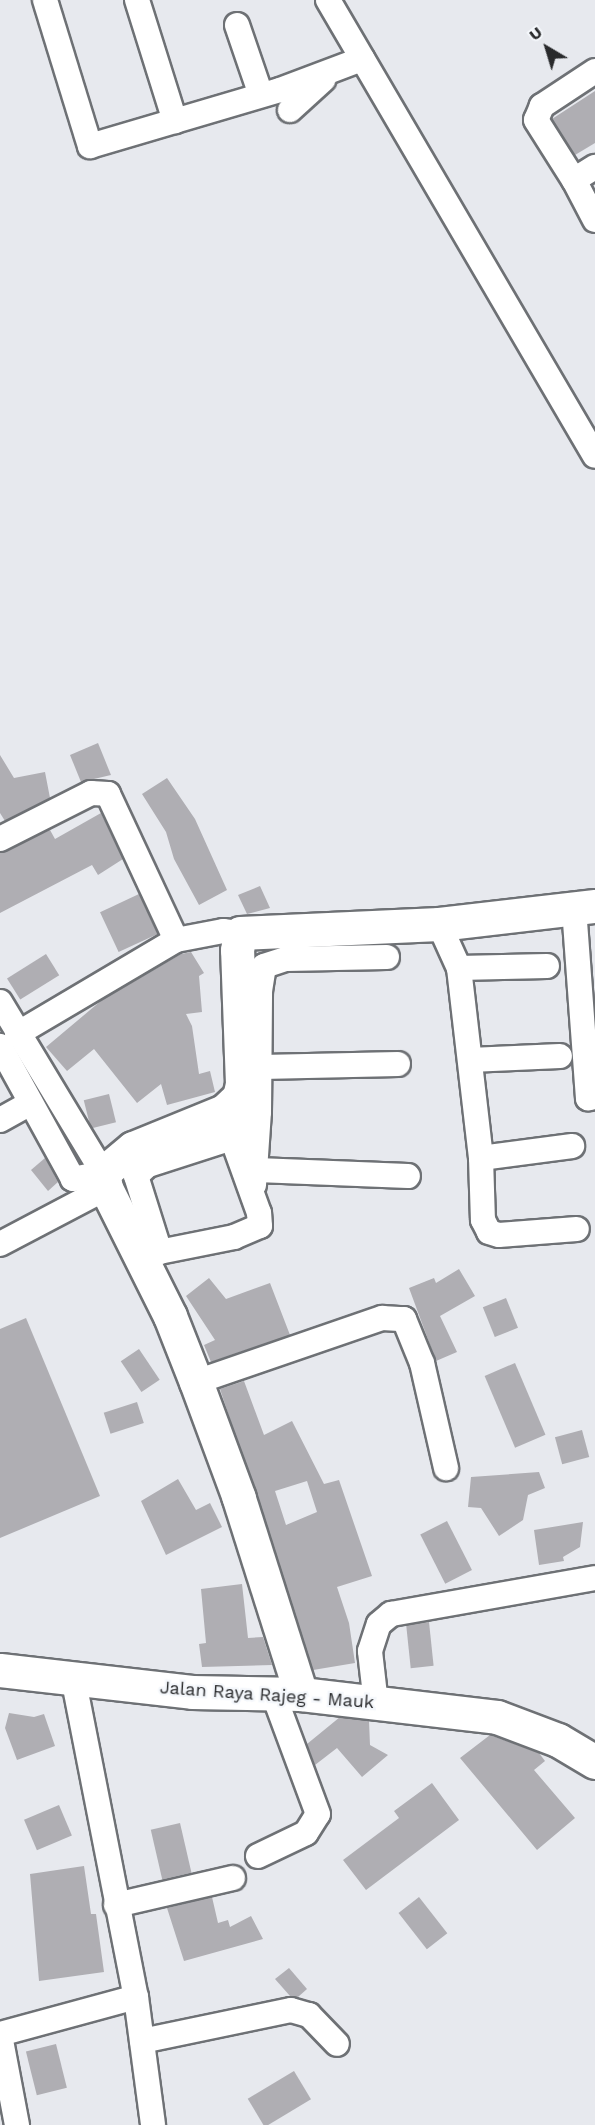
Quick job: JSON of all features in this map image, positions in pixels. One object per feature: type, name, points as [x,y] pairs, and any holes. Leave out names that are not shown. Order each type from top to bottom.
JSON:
[{"type":"street","points":[[45,0],[90,146],[329,74],[362,59]]},
{"type":"street","points":[[137,0],[175,121]]},
{"type":"street","points":[[328,0],[595,456]]},
{"type":"street","points":[[237,25],[261,95]]},
{"type":"street","points":[[595,70],[542,106],[536,115],[595,220]]},
{"type":"street","points":[[290,110],[329,74]]},
{"type":"street","points":[[574,180],[595,167]]},
{"type":"street","points":[[0,839],[91,793],[108,794],[176,940]]},
{"type":"street","points":[[9,1040],[176,940],[223,931],[240,933],[439,924],[584,907],[588,1098],[595,1097]]},
{"type":"street","points":[[439,924],[459,968],[482,1158],[483,1220],[489,1232],[499,1235],[577,1229]]},
{"type":"street","points":[[0,1244],[104,1181],[133,1148],[224,1111],[239,1097],[242,1084],[237,950],[240,933]]},
{"type":"street","points":[[150,1254],[258,1228],[260,1220],[255,1182],[262,1066],[260,992],[264,966],[286,959],[387,957]]},
{"type":"street","points":[[459,968],[547,966]]},
{"type":"street","points":[[0,1002],[9,1040],[31,1103],[73,1179],[104,1181]]},
{"type":"street","points":[[9,1040],[150,1254]]},
{"type":"street","points":[[470,1060],[560,1056]]},
{"type":"street","points":[[262,1066],[398,1064]]},
{"type":"street","points":[[0,1120],[31,1103]]},
{"type":"street","points":[[258,1856],[306,1833],[318,1814],[239,1498],[170,1316],[150,1254],[136,1176],[147,1165],[232,1138],[260,1112]]},
{"type":"street","points":[[232,1138],[255,1182]]},
{"type":"street","points":[[482,1158],[572,1146]]},
{"type":"street","points":[[255,1182],[408,1176]]},
{"type":"street","points":[[196,1382],[382,1318],[404,1319],[422,1363],[446,1468]]},
{"type":"street","points":[[376,1704],[370,1651],[379,1624],[391,1614],[595,1578]]},
{"type":"street","name":"Jalan Raya Rajeg - Mauk","points":[[0,1670],[192,1692],[287,1695],[497,1717],[531,1727],[595,1762]]},
{"type":"street","points":[[73,1677],[116,1905],[136,1997],[153,2125]]},
{"type":"street","points":[[116,1905],[232,1878]]},
{"type":"street","points":[[17,2125],[0,2034],[136,1997]]},
{"type":"street","points":[[142,2041],[301,2010],[337,2044]]},
{"type":"building","points":[[595,91],[595,143],[575,155],[552,119]]},
{"type":"building","points":[[98,743],[111,775],[81,782],[70,755]]},
{"type":"building","points":[[0,755],[14,778],[45,772],[50,798],[5,821],[0,813]]},
{"type":"building","points":[[167,778],[195,819],[227,890],[199,905],[174,859],[166,832],[142,794]]},
{"type":"building","points":[[101,813],[123,859],[98,875],[92,865],[0,913],[0,853],[50,830],[55,839]]},
{"type":"building","points":[[260,886],[270,908],[247,914],[238,895]]},
{"type":"building","points":[[139,894],[158,934],[119,952],[100,912]]},
{"type":"building","points":[[191,952],[204,973],[199,976],[202,1012],[186,1014],[192,1026],[199,1074],[210,1071],[215,1092],[167,1105],[161,1084],[137,1103],[94,1049],[67,1071],[46,1047],[102,1000],[181,954]]},
{"type":"building","points":[[46,954],[59,975],[20,1000],[7,978]]},
{"type":"building","points":[[109,1094],[116,1122],[91,1128],[84,1100]]},
{"type":"building","points":[[45,1158],[58,1182],[48,1191],[31,1170]]},
{"type":"building","points":[[459,1269],[475,1296],[440,1316],[457,1352],[436,1361],[409,1288],[434,1278],[436,1283]]},
{"type":"building","points":[[209,1278],[226,1299],[270,1283],[290,1335],[211,1362],[204,1345],[215,1340],[186,1296]]},
{"type":"building","points":[[506,1298],[518,1328],[495,1337],[483,1307]]},
{"type":"building","points":[[26,1318],[100,1496],[0,1538],[0,1329]]},
{"type":"building","points":[[139,1349],[160,1380],[141,1392],[121,1361]]},
{"type":"building","points":[[515,1363],[545,1435],[515,1448],[485,1376]]},
{"type":"building","points":[[244,1381],[264,1435],[292,1421],[324,1484],[339,1480],[372,1576],[337,1587],[349,1623],[355,1663],[313,1670],[220,1389]],"holes":[[[307,1481],[317,1512],[286,1525],[275,1491]]]},
{"type":"building","points":[[137,1402],[144,1423],[111,1434],[104,1413]]},
{"type":"building","points":[[582,1430],[589,1457],[562,1464],[555,1437]]},
{"type":"building","points":[[539,1472],[545,1488],[528,1495],[523,1520],[499,1536],[481,1508],[468,1507],[471,1477]]},
{"type":"building","points":[[178,1479],[196,1510],[210,1503],[222,1527],[166,1555],[141,1501]]},
{"type":"building","points":[[447,1521],[472,1570],[445,1584],[420,1535]]},
{"type":"building","points":[[583,1522],[580,1547],[563,1557],[564,1561],[539,1565],[534,1530]]},
{"type":"building","points":[[242,1584],[248,1638],[263,1637],[272,1665],[202,1667],[199,1644],[206,1643],[201,1589]]},
{"type":"building","points":[[429,1622],[434,1666],[411,1668],[406,1624]]},
{"type":"building","points":[[9,1713],[34,1717],[44,1714],[55,1746],[17,1760],[5,1728]]},
{"type":"building","points":[[340,1717],[369,1721],[370,1745],[388,1755],[362,1777],[337,1748],[315,1765],[307,1744]]},
{"type":"building","points":[[490,1735],[539,1753],[545,1761],[534,1770],[575,1818],[537,1850],[460,1758]]},
{"type":"building","points":[[432,1783],[459,1820],[366,1890],[343,1860],[399,1818],[394,1811]]},
{"type":"building","points":[[59,1805],[72,1835],[37,1850],[24,1820]]},
{"type":"building","points":[[180,1823],[191,1873],[162,1879],[151,1830]]},
{"type":"building","points":[[84,1866],[91,1914],[96,1914],[104,1972],[39,1981],[30,1874]]},
{"type":"building","points":[[212,1897],[218,1923],[228,1920],[230,1927],[251,1916],[263,1939],[184,1961],[167,1908]]},
{"type":"building","points":[[419,1897],[447,1933],[427,1949],[399,1913]]},
{"type":"building","points":[[289,1968],[307,1989],[298,1997],[290,1996],[275,1979]]},
{"type":"building","points":[[56,2044],[67,2088],[37,2095],[26,2051]]},
{"type":"building","points":[[294,2071],[311,2099],[268,2125],[263,2125],[248,2099]]}]
